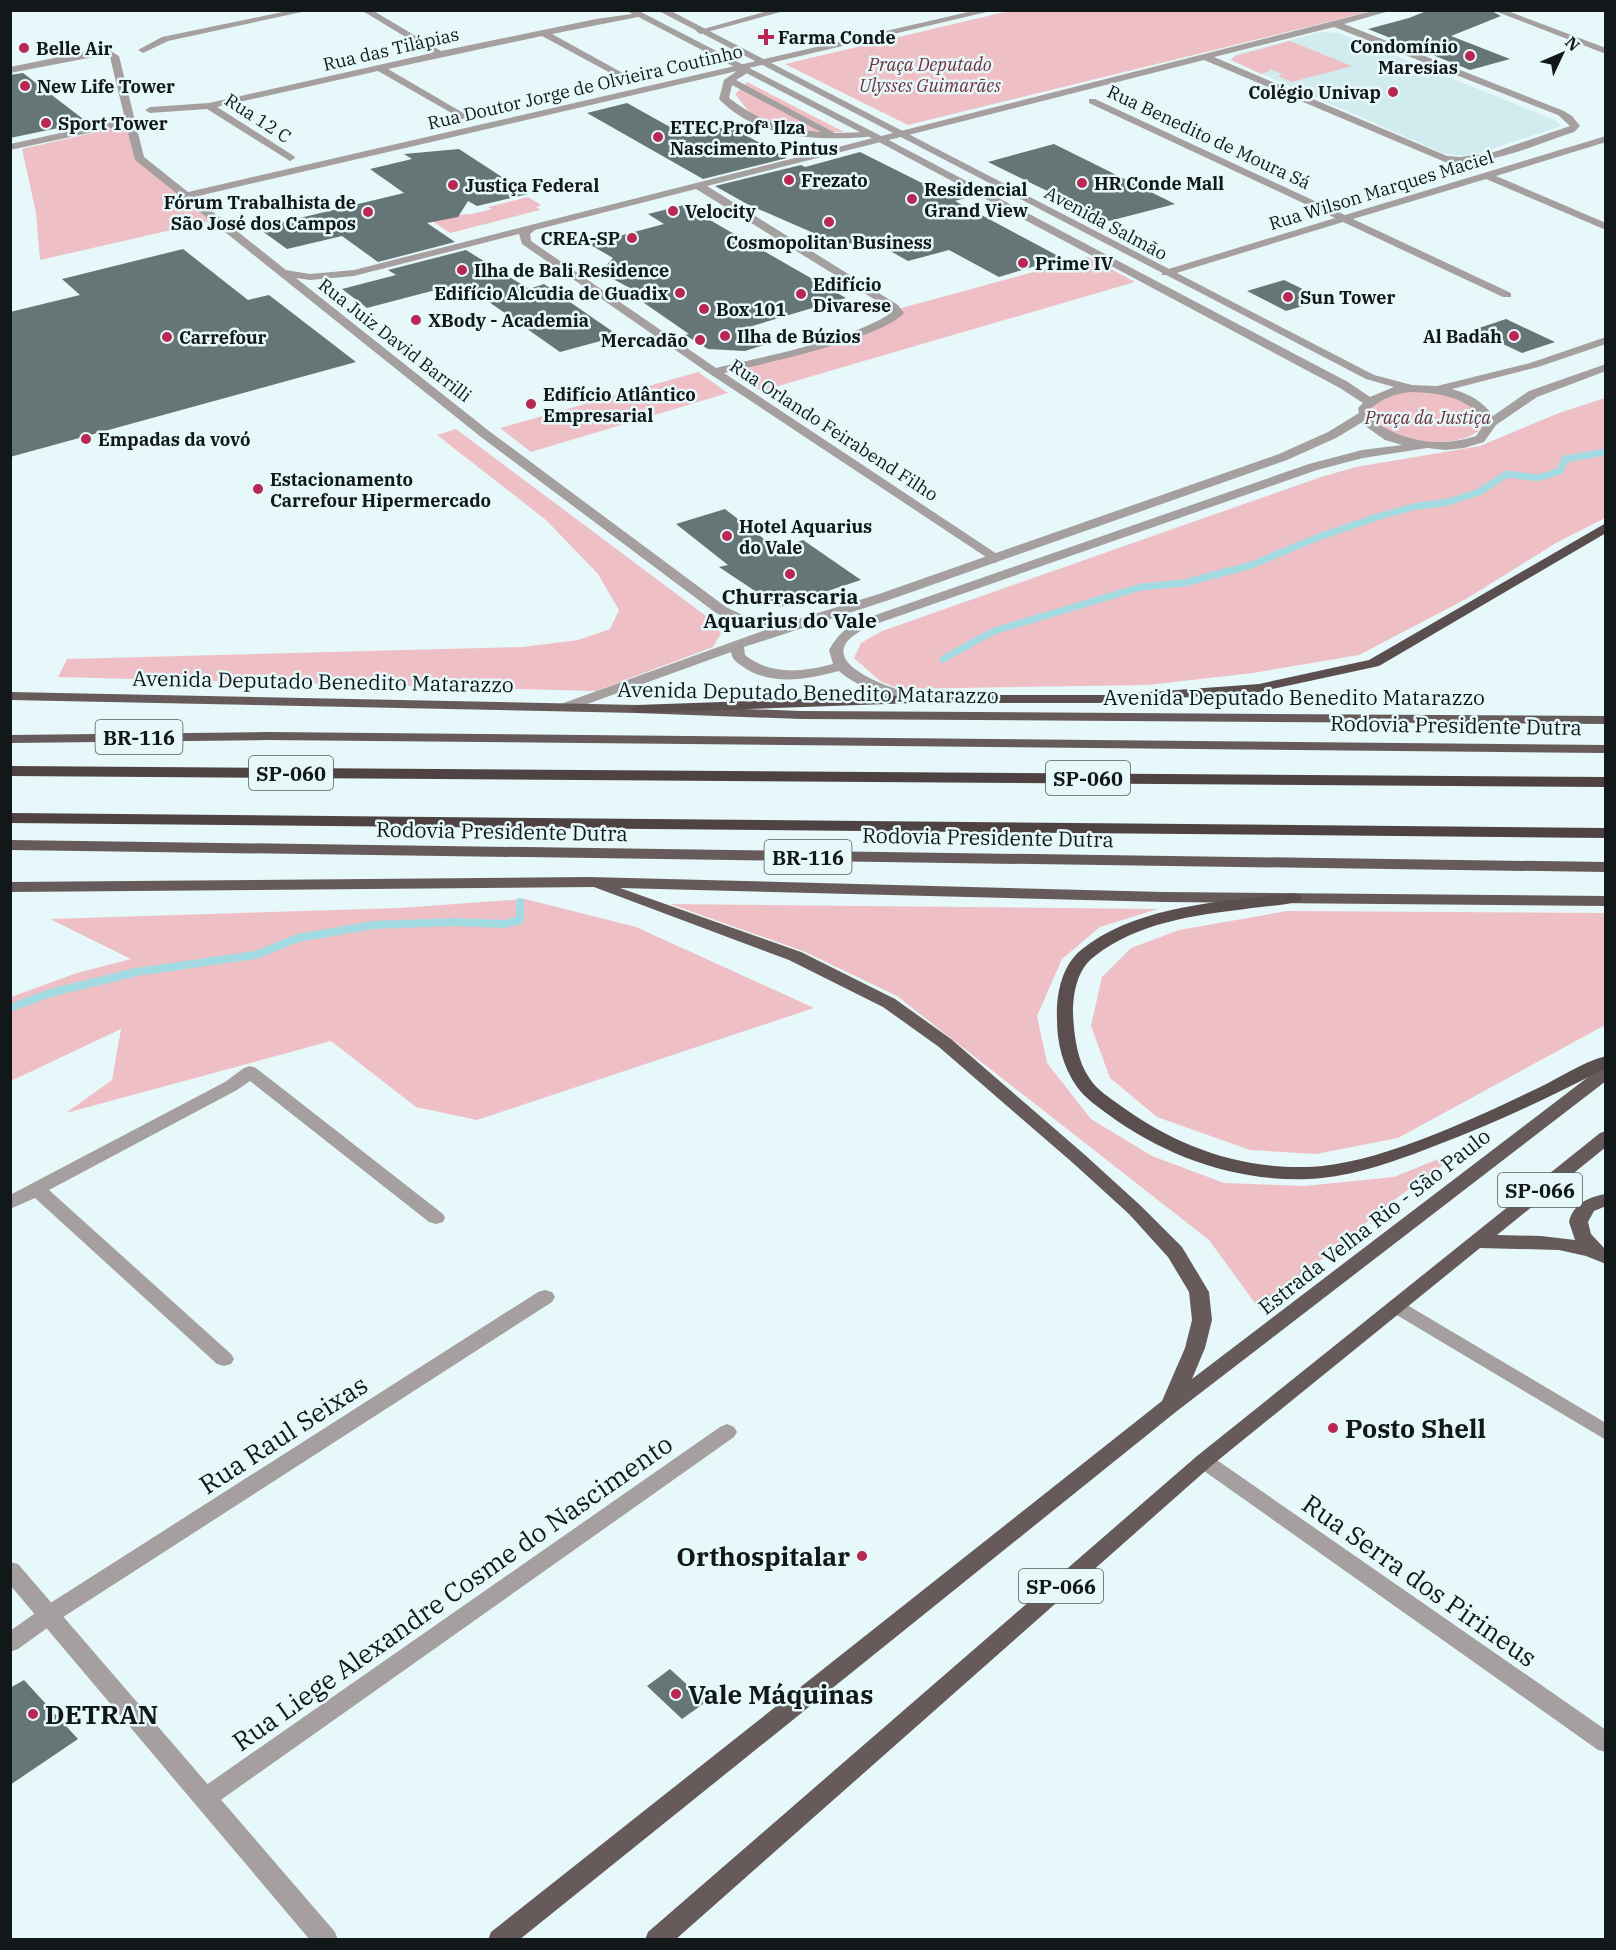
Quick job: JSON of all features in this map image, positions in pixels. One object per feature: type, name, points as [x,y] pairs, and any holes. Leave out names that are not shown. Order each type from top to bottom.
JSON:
[{"type":"highway","points":[[638,709],[914,699],[1108,699],[1260,688],[1374,663],[1605,527]]},
{"type":"highway","name":"SP-060","points":[[10,771],[1605,782]]},
{"type":"highway","name":"Rodovia Presidente Dutra","points":[[10,818],[1605,833]]},
{"type":"highway","points":[[1294,898],[1208,910],[1165,919],[1127,931],[1079,961],[1069,982],[1064,1003],[1065,1030],[1072,1058],[1082,1082],[1130,1123],[1198,1156],[1230,1166],[1270,1172],[1310,1173],[1348,1168],[1386,1158],[1477,1124],[1605,1061]]},
{"type":"main road","name":"Avenida Deputado Benedito Matarazzo","points":[[10,696],[638,709],[801,716],[1605,720]]},
{"type":"main road","points":[[10,729],[267,736]]},
{"type":"main road","name":"Rodovia Presidente Dutra","points":[[10,739],[267,736],[1605,749]]},
{"type":"main road","name":"Rodovia Presidente Dutra","points":[[10,845],[382,852],[1605,867]]},
{"type":"main road","points":[[15,888],[589,882],[1164,897],[1605,901]]},
{"type":"main road","points":[[589,882],[795,956],[889,1003],[945,1042],[1079,1159],[1135,1210],[1175,1252],[1199,1292],[1202,1320],[1195,1348],[1170,1406]]},
{"type":"main road","name":"Estrada Velha Rio - São Paulo","points":[[1170,1406],[1605,1071]]},
{"type":"main road","name":"SP-066","points":[[657,1940],[1204,1461],[1605,1137]]},
{"type":"main road","points":[[1600,1254],[1582,1235],[1579,1218],[1583,1209],[1597,1200],[1605,1200]]},
{"type":"main road","points":[[1474,1242],[1527,1240],[1600,1254]]},
{"type":"main road","name":"SP-066","points":[[500,1940],[1170,1406]]},
{"type":"street","points":[[143,50],[165,39],[307,10]]},
{"type":"street","points":[[365,10],[440,54]]},
{"type":"street","name":"Avenida Salmão","points":[[629,10],[875,136],[1344,385],[1368,401]]},
{"type":"street","name":"Avenida Salmão","points":[[661,10],[1128,254],[1370,377],[1411,388]]},
{"type":"street","points":[[664,28],[686,32],[700,31],[784,10]]},
{"type":"street","name":"Rua Doutor Jorge de Olvieira Coutinho","points":[[187,195],[744,69],[991,10]]},
{"type":"street","points":[[744,69],[729,80],[725,88],[724,99],[749,118],[764,125],[798,133],[836,136],[902,134],[1389,10]]},
{"type":"street","points":[[1496,10],[1605,51]]},
{"type":"street","name":"Rua das Tilápias","points":[[150,110],[209,106],[440,54],[639,16]]},
{"type":"street","points":[[1205,57],[1433,156],[1457,161],[1483,159],[1571,130],[1575,126],[1569,118],[1335,24]]},
{"type":"street","points":[[544,33],[627,79]]},
{"type":"street","name":"Rua Juiz David Barrilli","points":[[10,70],[92,54],[110,53],[114,56],[139,158],[531,469],[721,610],[746,622],[784,628]]},
{"type":"street","points":[[380,68],[462,116]]},
{"type":"street","points":[[729,80],[836,136]]},
{"type":"street","name":"Rua Benedito de Moura Sá","points":[[1092,101],[1507,295]]},
{"type":"street","name":"Rua 12 C","points":[[209,106],[290,158]]},
{"type":"street","points":[[10,147],[131,121]]},
{"type":"street","points":[[319,303],[324,286],[354,273],[697,185],[875,136]]},
{"type":"street","name":"Rua Wilson Marques Maciel","points":[[1166,273],[1605,139]]},
{"type":"street","points":[[1486,175],[1605,227]]},
{"type":"street","points":[[697,185],[894,307],[898,313],[890,321],[859,332],[714,372]]},
{"type":"street","name":"Rua Orlando Feirabend Filho","points":[[535,225],[524,233],[526,242],[714,372],[995,559]]},
{"type":"street","points":[[1098,255],[1128,254]]},
{"type":"street","points":[[280,272],[310,277],[354,273]]},
{"type":"street","points":[[1435,390],[1534,365],[1605,340]]},
{"type":"street","points":[[914,699],[869,684],[842,666],[836,658],[836,648],[844,637],[860,627],[898,612],[1313,466],[1362,454],[1424,445],[1464,444],[1480,438],[1492,422],[1533,394],[1605,367]]},
{"type":"street","points":[[1424,445],[1389,437],[1367,423],[1364,408],[1368,401],[1393,390],[1411,388],[1435,390],[1469,399],[1489,414],[1492,422]]},
{"type":"street","points":[[563,708],[784,628],[884,597],[1283,458],[1332,435],[1365,415]]},
{"type":"street","points":[[737,645],[738,656],[745,664],[771,674],[801,675],[842,666]]},
{"type":"street","points":[[10,1203],[231,1086],[250,1072],[436,1218]]},
{"type":"street","points":[[37,1189],[224,1359]]},
{"type":"street","name":"Rua Raul Seixas","points":[[10,1643],[49,1615],[546,1298]]},
{"type":"street","points":[[1397,1306],[1605,1433]]},
{"type":"street","name":"Rua Liege Alexandre Cosme do Nascimento","points":[[207,1797],[727,1432]]},
{"type":"street","name":"Rua Serra dos Pirineus","points":[[1204,1461],[1605,1743]]},
{"type":"street","points":[[10,1570],[207,1797],[326,1940]]},
{"type":"shaded area","name":"Colégio Univap","points":[[1322,32],[1339,33],[1555,120],[1561,126],[1470,156],[1445,154],[1230,60],[1236,54]]},
{"type":"green space","name":"Praça Deputado Ulysses Guimarães","points":[[1013,10],[1373,11],[908,125],[785,64]]},
{"type":"green space","points":[[1290,41],[1352,66],[1292,82],[1278,76],[1282,74],[1270,69],[1268,70],[1271,71],[1261,74],[1231,60],[1235,56]]},
{"type":"green space","points":[[747,82],[844,132],[796,129],[761,119],[751,113],[735,94]]},
{"type":"green space","points":[[128,125],[137,159],[211,221],[40,260],[36,213],[22,149]]},
{"type":"green space","points":[[528,197],[541,205],[536,207],[540,210],[450,233],[426,217],[472,214],[492,209],[488,207]]},
{"type":"green space","points":[[1088,257],[1135,282],[761,391],[726,370],[888,324],[898,309]]},
{"type":"green space","points":[[698,372],[728,393],[531,452],[500,428]]},
{"type":"green space","name":"Praça da Justiça","points":[[1413,390],[1445,394],[1464,400],[1479,412],[1486,422],[1477,432],[1461,439],[1442,442],[1402,437],[1386,430],[1374,421],[1370,408],[1383,396]]},
{"type":"green space","points":[[1605,398],[1605,518],[1556,543],[1466,599],[1359,655],[1253,673],[1148,685],[899,689],[880,681],[854,658],[861,643],[882,631],[1321,477],[1356,467],[1480,446],[1559,413]]},
{"type":"green space","points":[[456,429],[706,616],[721,633],[713,647],[596,691],[58,677],[67,659],[523,647],[578,640],[610,629],[619,610],[598,574],[546,520],[437,435]]},
{"type":"green space","points":[[525,899],[636,927],[814,1008],[477,1120],[416,1107],[331,1041],[66,1113],[112,1080],[121,1029],[11,1081],[11,997],[77,973],[131,959],[50,919],[399,908]]},
{"type":"green space","points":[[670,904],[1158,909],[1100,927],[1062,959],[1037,1016],[1047,1063],[1091,1119],[1152,1156],[1224,1183],[1305,1186],[1394,1177],[1468,1147],[1394,1200],[1260,1310],[1209,1240],[897,996],[803,951]]},
{"type":"green space","points":[[1287,911],[1605,913],[1605,1025],[1398,1138],[1316,1154],[1250,1150],[1157,1117],[1110,1078],[1091,1026],[1102,977],[1131,948],[1179,930]]},
{"type":"building","points":[[1429,10],[1490,10],[1501,16],[1451,36],[1510,59],[1470,70],[1368,29]]},
{"type":"building","points":[[23,73],[87,122],[10,138],[10,75]]},
{"type":"building","name":"ETEC Profª Ilza Nascimento Pintus","points":[[627,103],[688,137],[729,126],[787,158],[703,179],[587,113]]},
{"type":"building","name":"HR Conde Mall","points":[[1054,144],[1175,204],[1109,221],[988,162]]},
{"type":"building","points":[[459,149],[528,194],[477,206],[468,201],[458,217],[427,223],[455,242],[378,262],[342,236],[287,249],[258,228],[404,193],[370,169],[412,159],[404,154]]},
{"type":"building","points":[[860,152],[922,183],[930,181],[965,198],[955,201],[1062,258],[999,277],[949,250],[908,261],[883,247],[873,249],[862,244],[841,243],[825,238],[747,204],[715,186],[801,165],[805,167]]},
{"type":"building","points":[[684,205],[846,298],[749,327],[774,342],[745,351],[708,349],[685,335],[689,334],[634,296],[641,294],[600,272],[613,258],[589,244],[664,224],[648,214]]},
{"type":"building","name":"Carrefour","points":[[183,249],[248,300],[269,295],[356,362],[10,457],[10,312],[80,295],[62,279]]},
{"type":"building","points":[[466,250],[529,289],[544,284],[619,336],[560,352],[462,283],[367,308],[342,289],[396,275],[388,270]]},
{"type":"building","name":"Sun Tower","points":[[1284,280],[1323,300],[1286,311],[1247,291]]},
{"type":"building","name":"Al Badah","points":[[1506,319],[1555,342],[1522,353],[1473,330]]},
{"type":"building","name":"Churrascaria Aquarius do Vale","points":[[725,509],[777,549],[803,540],[861,580],[779,607],[719,567],[728,565],[676,524]]},
{"type":"building","name":"Vale Máquinas","points":[[670,1669],[706,1702],[682,1719],[647,1686]]},
{"type":"building","name":"DETRAN","points":[[24,1680],[78,1739],[10,1785],[10,1688]]},
{"type":"waterway","points":[[943,659],[994,631],[1141,587],[1184,583],[1252,565],[1316,538],[1377,517],[1413,507],[1448,502],[1479,492],[1507,474],[1538,478],[1560,471],[1565,459],[1606,452]]},
{"type":"waterway","points":[[10,1008],[50,993],[136,972],[256,955],[298,938],[373,925],[454,922],[504,924],[520,920],[520,902]]},
{"type":"place","name":"Farma Conde","points":[[766,37]]},
{"type":"place","name":"Belle Air","points":[[24,48]]},
{"type":"place","name":"Condomínio Maresias","points":[[1470,56]]},
{"type":"place","name":"New Life Tower","points":[[25,86]]},
{"type":"place","name":"Colégio Univap","points":[[1393,92]]},
{"type":"place","name":"Sport Tower","points":[[46,123]]},
{"type":"place","name":"ETEC Profª Ilza Nascimento Pintus","points":[[658,137]]},
{"type":"place","name":"Frezato","points":[[789,180]]},
{"type":"place","name":"HR Conde Mall","points":[[1082,183]]},
{"type":"place","name":"Justiça Federal","points":[[453,185]]},
{"type":"place","name":"Residencial Grand View","points":[[912,199]]},
{"type":"place","name":"Velocity","points":[[673,211]]},
{"type":"place","name":"Fórum Trabalhista de São José dos Campos","points":[[368,212]]},
{"type":"place","name":"Cosmopolitan Business","points":[[829,222]]},
{"type":"place","name":"CREA-SP","points":[[632,238]]},
{"type":"place","name":"Prime IV","points":[[1023,263]]},
{"type":"place","name":"Ilha de Bali Residence","points":[[462,270]]},
{"type":"place","name":"Edifício Alcudia de Guadix","points":[[680,293]]},
{"type":"place","name":"Edifício Divarese","points":[[801,294]]},
{"type":"place","name":"Sun Tower","points":[[1288,297]]},
{"type":"place","name":"Box 101","points":[[704,309]]},
{"type":"place","name":"XBody - Academia","points":[[416,320]]},
{"type":"place","name":"Ilha de Búzios","points":[[725,336]]},
{"type":"place","name":"Al Badah","points":[[1514,336]]},
{"type":"place","name":"Carrefour","points":[[167,337]]},
{"type":"place","name":"Mercadão","points":[[700,340]]},
{"type":"place","name":"Edifício Atlântico Empresarial","points":[[531,404]]},
{"type":"place","name":"Empadas da vovó","points":[[86,439]]},
{"type":"place","name":"Estacionamento Carrefour Hipermercado","points":[[258,489]]},
{"type":"place","name":"Hotel Aquarius do Vale","points":[[727,536]]},
{"type":"place","name":"Churrascaria Aquarius do Vale","points":[[790,574]]},
{"type":"place","name":"Posto Shell","points":[[1333,1428]]},
{"type":"place","name":"Orthospitalar","points":[[862,1556]]},
{"type":"place","name":"Vale Máquinas","points":[[676,1694]]},
{"type":"place","name":"DETRAN","points":[[33,1714]]}]
